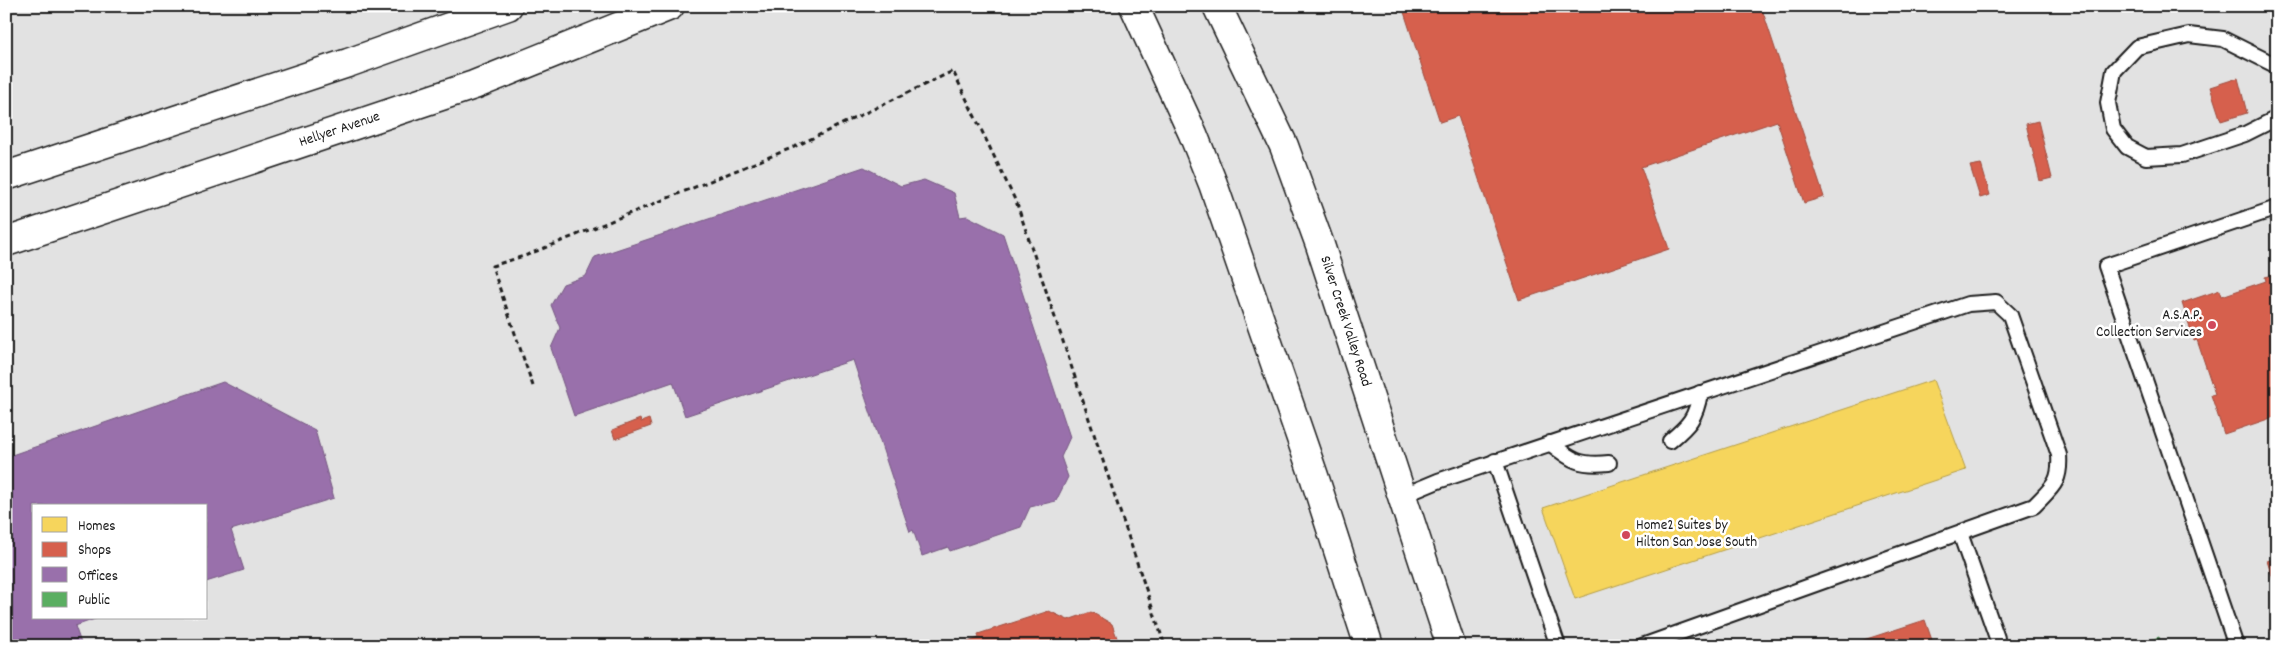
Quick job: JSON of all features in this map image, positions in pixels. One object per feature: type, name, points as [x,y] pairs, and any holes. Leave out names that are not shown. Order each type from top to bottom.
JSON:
[{"type":"main road","points":[[6,176],[348,63],[508,6]]},
{"type":"main road","name":"Hellyer Avenue","points":[[6,242],[474,85],[670,6]]},
{"type":"main road","points":[[1116,6],[1155,50]]},
{"type":"main road","points":[[1134,6],[1193,134],[1213,184],[1314,476],[1369,646]]},
{"type":"main road","name":"Silver Creek Valley Road","points":[[1217,6],[1284,146],[1320,245],[1451,646]]},
{"type":"lane","points":[[2277,66],[2223,39],[2189,35],[2137,47],[2114,71],[2108,103],[2113,129],[2127,147],[2146,157],[2182,155],[2245,134],[2277,118]]},
{"type":"lane","points":[[2236,646],[2106,266],[2277,208]]},
{"type":"lane","points":[[1402,496],[1496,461],[1968,304],[1996,302],[2010,315],[2060,455],[2061,473],[2050,489],[2034,506],[1642,646]]},
{"type":"lane","points":[[1670,441],[1686,427],[1698,410],[1700,393]]},
{"type":"lane","points":[[1550,443],[1569,458],[1589,465],[1609,463]]},
{"type":"lane","points":[[1496,461],[1558,646]]},
{"type":"lane","points":[[1960,533],[1997,638]]},
{"type":"path","points":[[533,386],[492,266],[527,255],[794,147],[953,71],[1018,204],[1165,646]]},
{"type":"shaded area","points":[[6,6],[2277,6],[2277,646],[6,646]]},
{"type":"building: Homes","points":[[1933,380],[1966,470],[1575,599],[1543,508]]},
{"type":"building: Shops","points":[[1402,6],[1761,6],[1824,197],[1804,203],[1777,121],[1641,167],[1669,249],[1519,300],[1458,116],[1440,122]]},
{"type":"building: Shops","points":[[2238,78],[2247,113],[2221,121],[2210,87]]},
{"type":"building: Shops","points":[[2038,121],[2052,178],[2040,181],[2026,124]]},
{"type":"building: Shops","points":[[1981,164],[1990,195],[1980,198],[1970,166]]},
{"type":"building: Shops","points":[[2277,274],[2277,416],[2224,434],[2211,395],[2215,394],[2197,340],[2194,341],[2182,303],[2220,290],[2222,296],[2266,281],[2265,277]]},
{"type":"building: Shops","points":[[640,419],[641,422],[649,419],[651,426],[615,439],[612,430]]},
{"type":"building: Shops","points":[[2277,558],[2277,591],[2267,561]]},
{"type":"building: Shops","points":[[1049,611],[1068,620],[1091,612],[1112,624],[1120,646],[957,646],[979,638],[978,634]]},
{"type":"building: Shops","points":[[1925,620],[1934,646],[1845,646]]},
{"type":"building: Offices","points":[[864,167],[901,186],[924,180],[954,193],[960,217],[967,216],[1003,234],[1070,437],[1061,457],[1068,477],[1056,501],[1030,507],[1021,527],[950,551],[948,547],[922,556],[913,530],[910,532],[853,360],[685,416],[673,382],[574,416],[551,348],[560,328],[551,305],[563,284],[586,276],[595,257]]},
{"type":"building: Offices","points":[[223,382],[315,430],[334,498],[231,530],[244,570],[208,581],[208,504],[32,504],[32,620],[92,620],[75,626],[82,646],[6,646],[6,457]]},
{"type":"building: Public","points":[[2159,637],[2162,646],[2134,646]]},
{"type":"place","name":"A.S.A.P. Collection Services","points":[[2212,325]]},
{"type":"place","name":"Home2 Suites by Hilton San Jose South","points":[[1626,535]]}]
